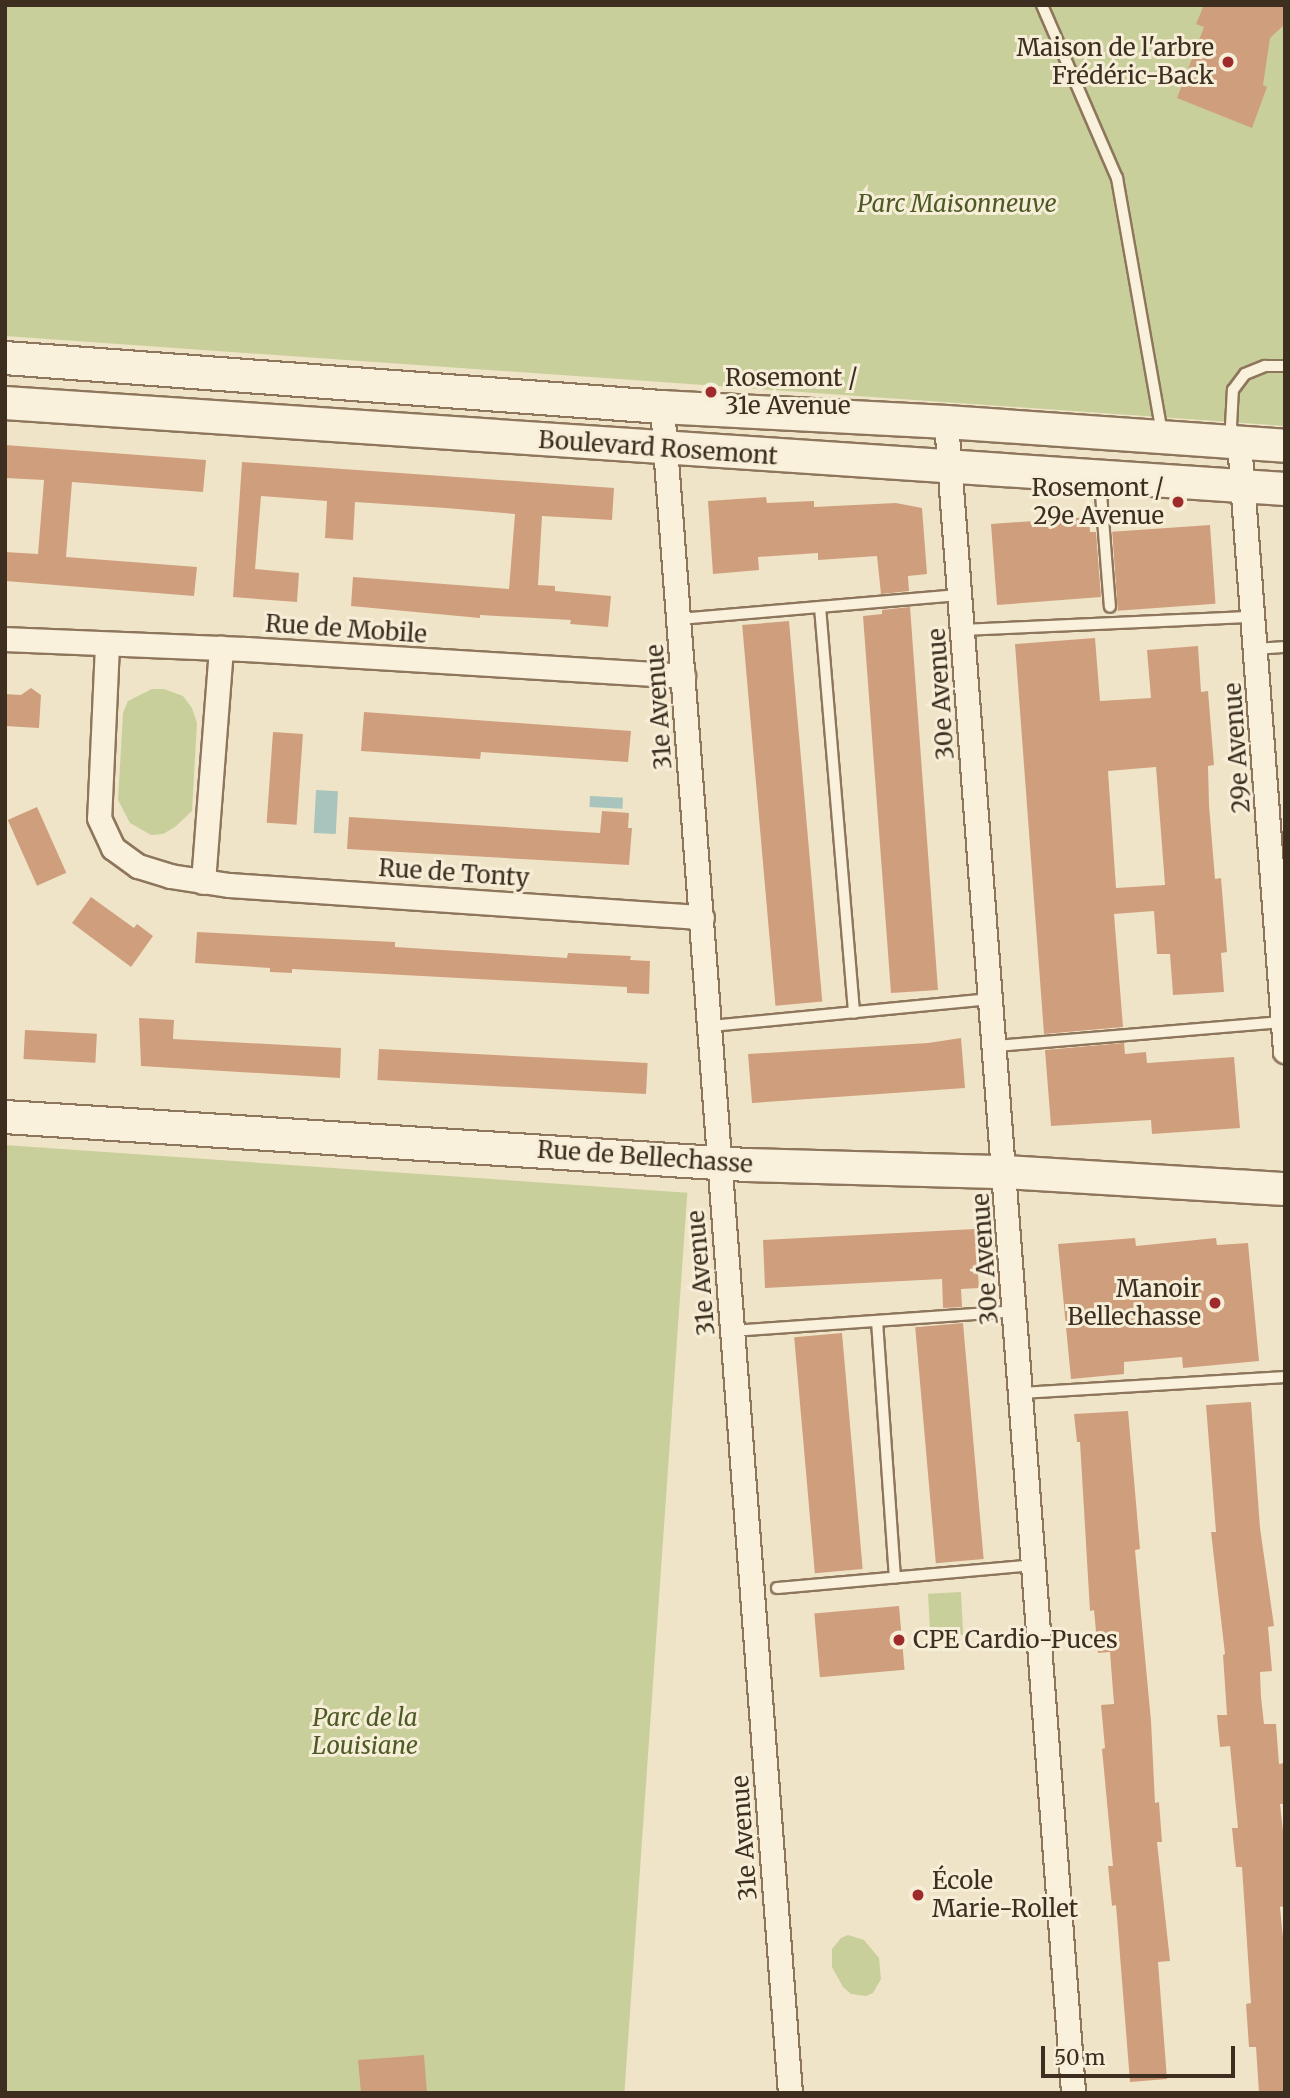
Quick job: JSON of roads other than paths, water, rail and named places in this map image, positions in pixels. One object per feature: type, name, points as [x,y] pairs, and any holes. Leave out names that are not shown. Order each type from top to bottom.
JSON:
[{"type":"main road","name":"Boulevard Rosemont","points":[[1285,446],[946,422],[662,407],[19,359],[19,404],[1285,489]]},
{"type":"main road","name":"Rue de Bellechasse","points":[[5,1117],[719,1163],[1005,1172],[1285,1189]]},
{"type":"street","name":"31e Avenue","points":[[662,407],[790,2093]]},
{"type":"street","name":"30e Avenue","points":[[946,422],[1016,1311],[1073,2093]]},
{"type":"street","name":"29e Avenue","points":[[1239,442],[1285,1051]]},
{"type":"street","name":"Rue de Mobile","points":[[5,639],[221,648],[683,676]]},
{"type":"street","name":"Rue de Tonty","points":[[107,645],[99,818],[113,848],[138,866],[204,882],[702,917]]},
{"type":"street","points":[[204,882],[221,648]]},
{"type":"lane","points":[[1042,5],[1117,178],[1162,436]]},
{"type":"lane","points":[[1239,442],[1231,426],[1233,390],[1245,374],[1265,366],[1285,366]]},
{"type":"lane","points":[[1100,477],[1110,607]]},
{"type":"lane","points":[[679,620],[959,595]]},
{"type":"lane","points":[[820,607],[854,1013]]},
{"type":"lane","points":[[962,631],[1254,617]]},
{"type":"lane","points":[[1256,649],[1285,647]]},
{"type":"lane","points":[[711,1026],[991,999]]},
{"type":"lane","points":[[995,1046],[1283,1022]]},
{"type":"lane","points":[[733,1331],[1016,1311]]},
{"type":"lane","points":[[877,1321],[895,1577]]},
{"type":"lane","points":[[1022,1392],[1285,1377]]},
{"type":"lane","points":[[778,1588],[1034,1565]]},
{"type":"water","points":[[316,790],[338,791],[336,834],[314,833]]},
{"type":"water","points":[[590,796],[623,798],[622,809],[589,807]]},
{"type":"place","name":"Maison de l'arbre Frédéric-Back","points":[[1228,62]]},
{"type":"place","name":"Rosemont / 31e Avenue","points":[[711,392]]},
{"type":"place","name":"Rosemont / 29e Avenue","points":[[1178,502]]},
{"type":"place","name":"Manoir Bellechasse","points":[[1215,1303]]},
{"type":"place","name":"CPE Cardio-Puces","points":[[899,1640]]},
{"type":"place","name":"École Marie-Rollet","points":[[918,1895]]},
{"type":"park label","name":"Parc Maisonneuve","points":[[957,204]]},
{"type":"park label","name":"Parc de la Louisiane","points":[[365,1732]]}]
